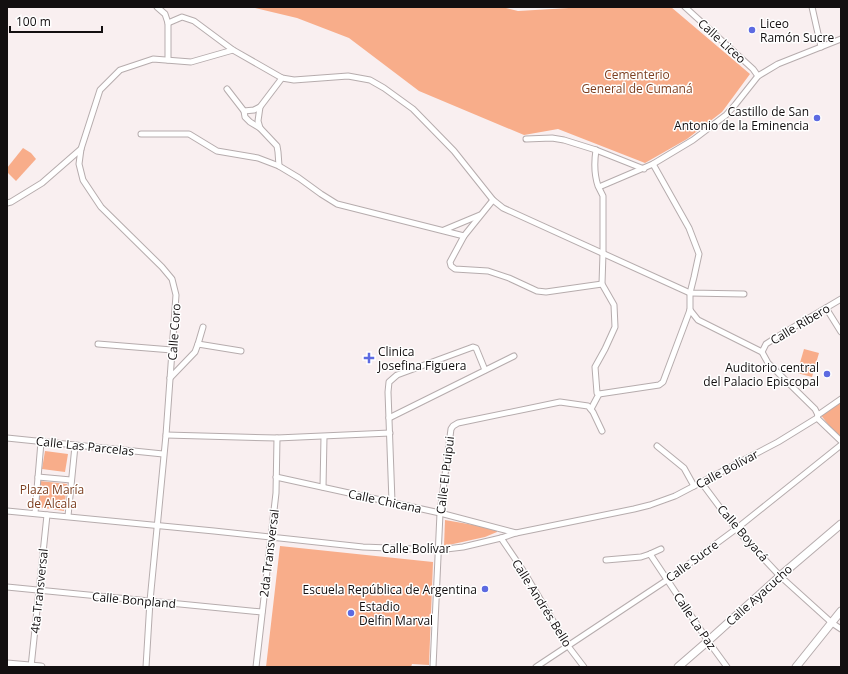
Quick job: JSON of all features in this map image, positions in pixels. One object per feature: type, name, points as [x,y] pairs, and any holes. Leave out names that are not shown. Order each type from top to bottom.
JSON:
[{"type":"street","points":[[157,7],[165,14],[168,23],[168,60]]},
{"type":"street","name":"Calle Liceo","points":[[684,7],[753,69],[758,76]]},
{"type":"street","points":[[812,7],[821,47]]},
{"type":"street","points":[[168,23],[182,18],[194,21],[234,50],[282,78],[294,80],[348,76],[370,80],[413,109],[454,151],[492,200],[503,208],[690,292],[744,294]]},
{"type":"street","points":[[599,187],[644,169],[693,140],[726,114],[758,76],[778,64],[841,39]]},
{"type":"street","name":"Calle Coro","points":[[146,667],[150,601],[166,435],[176,295],[172,279],[162,267],[101,207],[83,180],[79,164],[81,149],[100,90],[120,70],[153,59],[191,62],[234,50]]},
{"type":"street","points":[[244,111],[254,110],[260,107],[282,78]]},
{"type":"street","points":[[227,90],[244,111],[245,117],[260,128],[277,146],[279,166]]},
{"type":"street","points":[[260,107],[258,121],[260,128]]},
{"type":"street","points":[[141,134],[189,134],[217,151],[258,158],[279,166],[337,204],[464,236]]},
{"type":"street","points":[[526,139],[552,138],[564,140],[596,150],[644,169]]},
{"type":"street","points":[[7,203],[11,202],[42,182],[81,149]]},
{"type":"street","points":[[596,150],[594,170],[603,196],[602,284],[614,304],[615,327],[595,367],[597,393],[599,394]]},
{"type":"street","points":[[599,394],[660,385],[663,382],[690,310],[690,292],[699,254],[689,228],[653,164]]},
{"type":"street","points":[[492,200],[464,236],[450,262],[451,266],[455,269],[488,271],[510,278],[537,291],[546,292],[602,284]]},
{"type":"street","points":[[444,230],[481,214]]},
{"type":"street","name":"Calle Ribero","points":[[762,352],[766,344],[841,299]]},
{"type":"street","points":[[826,308],[841,332]]},
{"type":"street","points":[[690,310],[698,320],[762,352],[768,363],[815,410],[817,417],[841,441]]},
{"type":"street","points":[[170,378],[195,352],[203,327]]},
{"type":"street","points":[[98,344],[172,350]]},
{"type":"street","points":[[198,344],[241,351]]},
{"type":"street","points":[[392,502],[388,392],[389,382],[397,374],[473,346],[476,348],[486,370]]},
{"type":"street","points":[[389,418],[514,356]]},
{"type":"street","points":[[599,394],[591,409],[602,431]]},
{"type":"street","name":"Calle Bolívar","points":[[7,511],[214,531],[363,548],[438,550],[463,547],[516,533],[650,505],[675,496],[778,442],[817,417],[841,398]]},
{"type":"street","name":"Calle El Puipui","points":[[433,667],[440,513],[451,430],[453,426],[458,423],[560,402],[588,406],[591,409]]},
{"type":"street","points":[[166,435],[277,438],[390,433]]},
{"type":"street","points":[[323,487],[324,437]]},
{"type":"street","name":"Calle Las Parcelas","points":[[7,438],[164,454]]},
{"type":"street","name":"2da Transversal","points":[[256,667],[276,493],[277,438]]},
{"type":"street","points":[[34,513],[41,442]]},
{"type":"street","name":"Calle Sucre","points":[[536,667],[668,580],[736,529],[841,445]]},
{"type":"street","points":[[68,516],[75,446]]},
{"type":"street","points":[[657,446],[684,468],[694,486]]},
{"type":"street","points":[[38,477],[71,480]]},
{"type":"street","name":"Calle Chicana","points":[[276,477],[440,513],[516,533]]},
{"type":"street","name":"Calle Boyacá","points":[[701,482],[736,529],[780,576],[832,623],[841,629]]},
{"type":"street","name":"4ta Transversal","points":[[31,667],[47,515]]},
{"type":"street","name":"Calle Ayacucho","points":[[678,667],[841,524]]},
{"type":"street","name":"Calle Andrés Bello","points":[[501,538],[524,572],[568,646],[584,667]]},
{"type":"street","points":[[606,560],[641,557],[661,549]]},
{"type":"street","name":"Calle La Paz","points":[[650,554],[727,667]]},
{"type":"street","name":"Calle Bonpland","points":[[7,587],[262,612]]},
{"type":"street","points":[[796,667],[841,611]]},
{"type":"street","points":[[7,664],[41,667]]},
{"type":"green space","name":"Cementerio General de Cumaná","points":[[251,7],[502,7],[518,11],[586,7],[671,7],[750,74],[722,112],[687,139],[645,163],[558,129],[524,135],[419,91],[349,38],[297,18]]},
{"type":"green space","points":[[23,148],[31,153],[36,159],[16,181],[7,172],[7,168]]},
{"type":"green space","points":[[804,349],[819,353],[812,377],[797,373]]},
{"type":"green space","points":[[841,400],[841,441],[820,414]]},
{"type":"green space","points":[[45,451],[68,454],[65,472],[42,469]]},
{"type":"green space","name":"Plaza María de Alcala","points":[[40,481],[67,484],[64,511],[37,507]]},
{"type":"green space","points":[[445,520],[497,529],[497,532],[485,537],[444,546]]},
{"type":"green space","name":"Estadio Delfin Marval","points":[[280,546],[433,562],[429,665],[412,664],[411,667],[266,667]]},
{"type":"place","name":"Liceo Ramón Sucre","points":[[752,30]]},
{"type":"place","name":"Castillo de San Antonio de la Eminencia","points":[[817,118]]},
{"type":"place","name":"Clinica Josefina Figuera","points":[[369,358]]},
{"type":"place","name":"Auditorio central del Palacio Episcopal","points":[[827,374]]},
{"type":"place","name":"Escuela República de Argentina","points":[[485,589]]},
{"type":"place","name":"Estadio Delfin Marval","points":[[351,613]]}]
